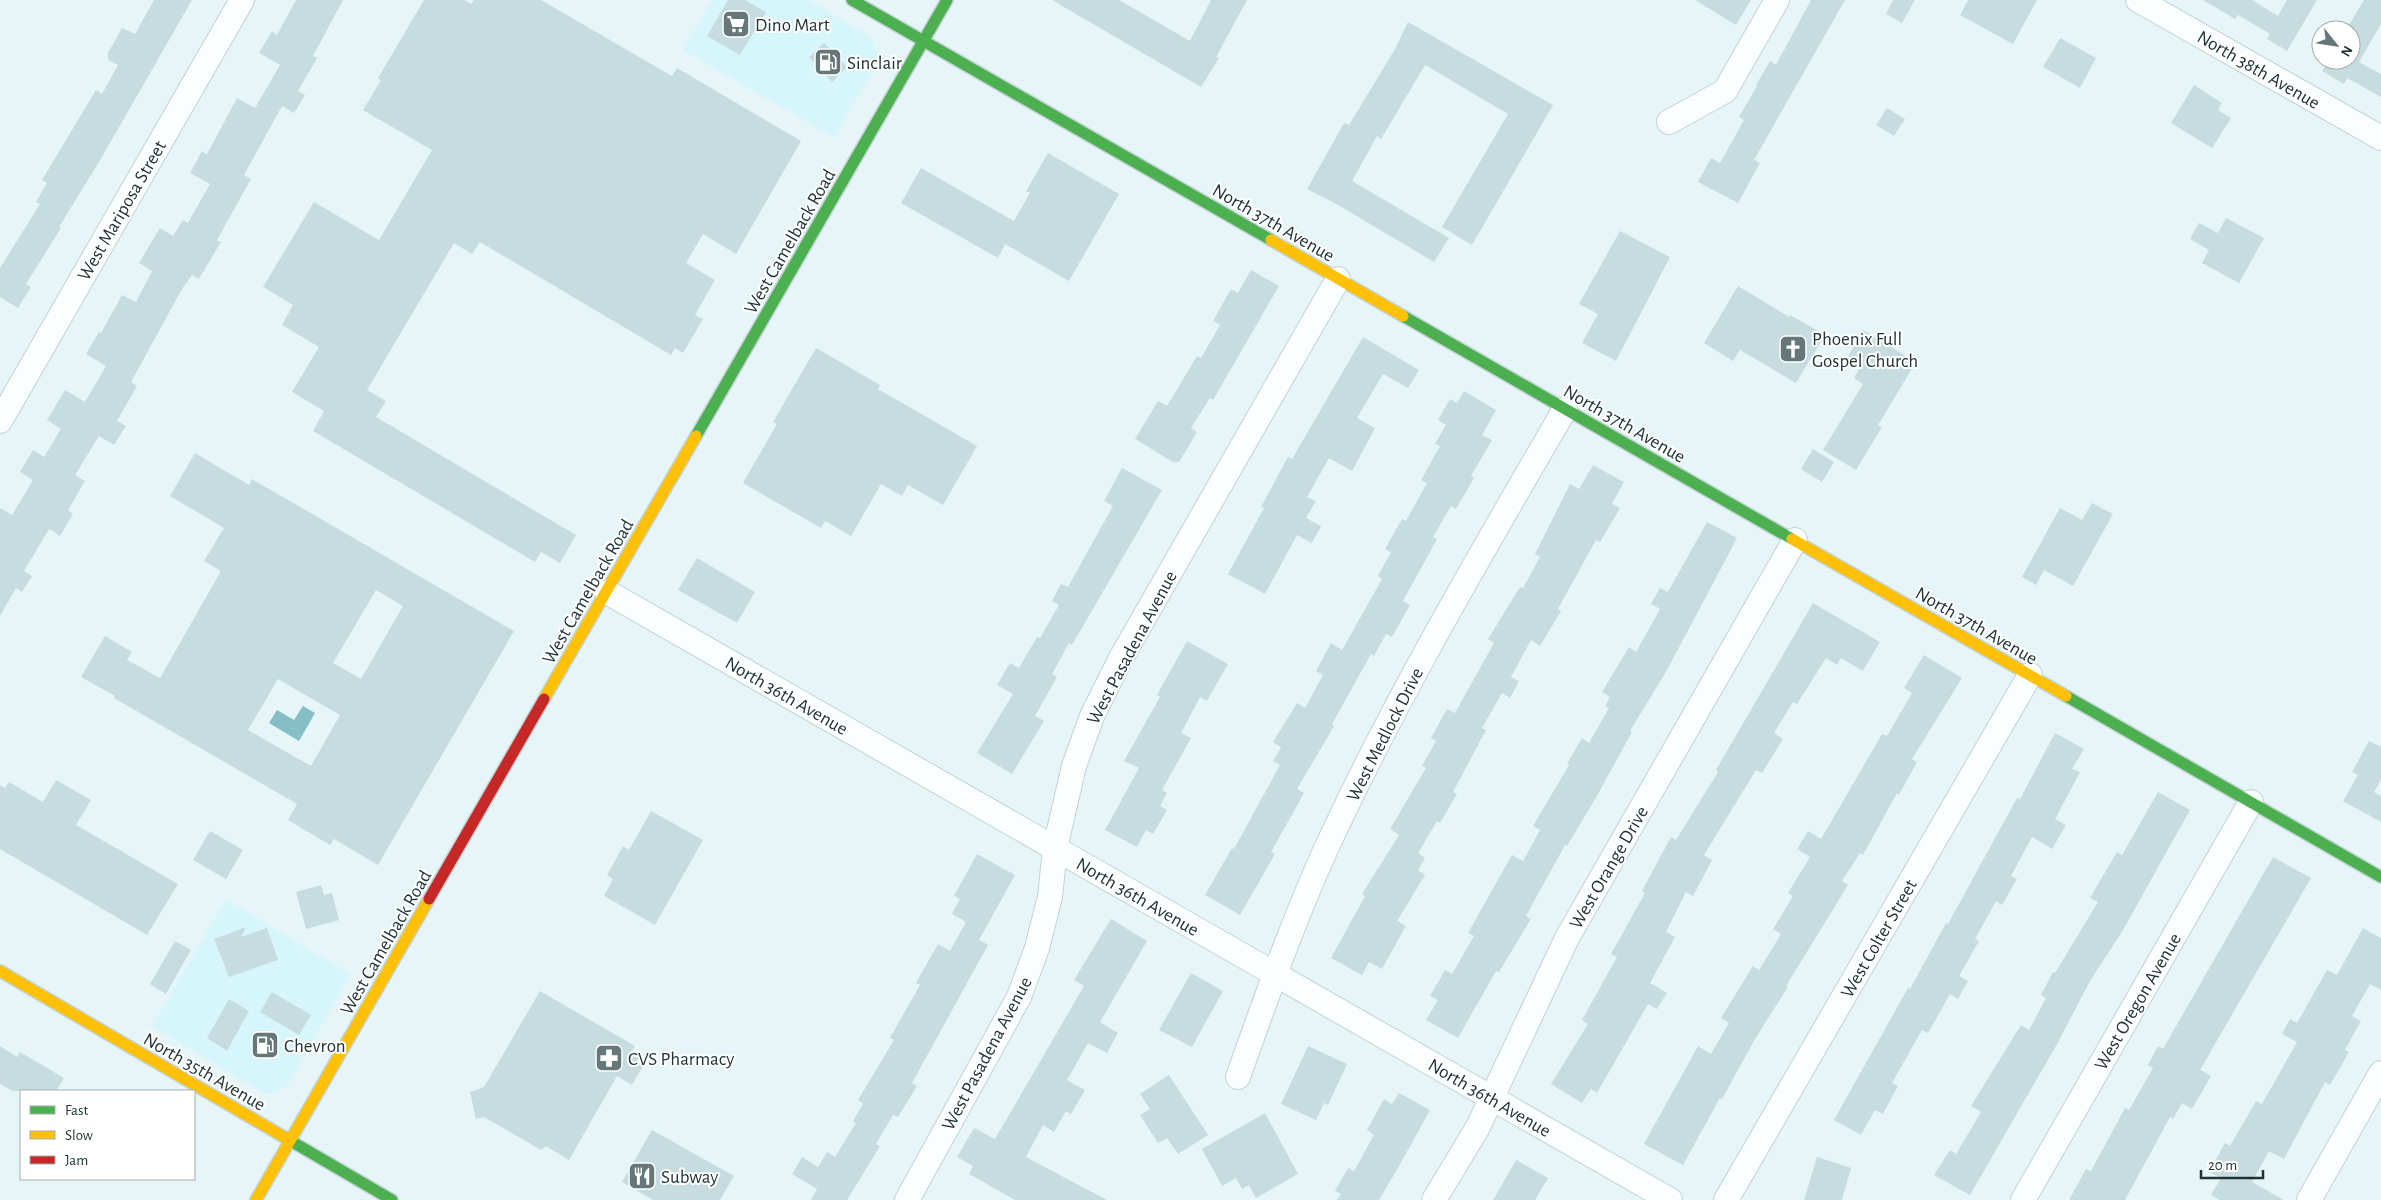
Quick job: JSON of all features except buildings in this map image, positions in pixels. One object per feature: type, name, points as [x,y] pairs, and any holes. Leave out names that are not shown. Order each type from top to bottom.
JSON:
[{"type":"main road","name":"North 37th Avenue","points":[[852,0],[2381,877]]},
{"type":"main road","name":"West Camelback Road","points":[[256,1200],[948,0]]},
{"type":"main road","name":"North 35th Avenue","points":[[0,971],[392,1200]]},
{"type":"street","name":"West Mariposa Street","points":[[0,421],[242,0]]},
{"type":"street","points":[[1669,122],[1725,91],[1777,0]]},
{"type":"street","name":"North 38th Avenue","points":[[2138,0],[2381,138]]},
{"type":"street","name":"West Pasadena Avenue","points":[[912,1198],[1019,997],[1037,948],[1050,897],[1055,848],[1074,766],[1092,716],[1121,658],[1338,279]]},
{"type":"street","name":"West Medlock Drive","points":[[1238,1077],[1275,974],[1325,852],[1362,775],[1414,675],[1565,409]]},
{"type":"street","name":"West Orange Drive","points":[[1434,1200],[1478,1126],[1546,978],[1567,938],[1795,540]]},
{"type":"street","name":"North 36th Avenue","points":[[607,592],[1670,1200]]},
{"type":"street","name":"West Colter Street","points":[[1726,1200],[2030,675]]},
{"type":"street","name":"West Oregon Avenue","points":[[2023,1200],[2251,802]]},
{"type":"street","points":[[2308,1200],[2381,1074]]},
{"type":"shaded area","points":[[712,0],[808,0],[869,36],[874,42],[878,55],[877,62],[835,138],[683,50]]},
{"type":"shaded area","points":[[226,899],[350,974],[288,1085],[271,1094],[264,1093],[152,1026]]},
{"type":"water","points":[[303,706],[315,713],[299,741],[269,723],[277,710],[294,720]]},
{"type":"traffic: fast","points":[[852,0],[1271,240]]},
{"type":"traffic: fast","points":[[696,436],[947,0]]},
{"type":"traffic: fast","points":[[1403,316],[1792,539]]},
{"type":"traffic: fast","points":[[2066,696],[2381,877]]},
{"type":"traffic: fast","points":[[284,1137],[392,1200]]},
{"type":"traffic: slow","points":[[1271,240],[1403,316]]},
{"type":"traffic: slow","points":[[544,699],[696,436]]},
{"type":"traffic: slow","points":[[1792,539],[2066,696]]},
{"type":"traffic: slow","points":[[256,1200],[429,899]]},
{"type":"traffic: slow","points":[[0,971],[284,1137]]},
{"type":"traffic: jam","points":[[429,899],[544,699]]},
{"type":"place","name":"Dino Mart","points":[[736,24]]},
{"type":"place","name":"Sinclair","points":[[828,62]]},
{"type":"place","name":"Phoenix Full Gospel Church","points":[[1793,349]]},
{"type":"place","name":"Chevron","points":[[265,1045]]},
{"type":"place","name":"CVS Pharmacy","points":[[609,1058]]},
{"type":"place","name":"Subway","points":[[642,1176]]}]
